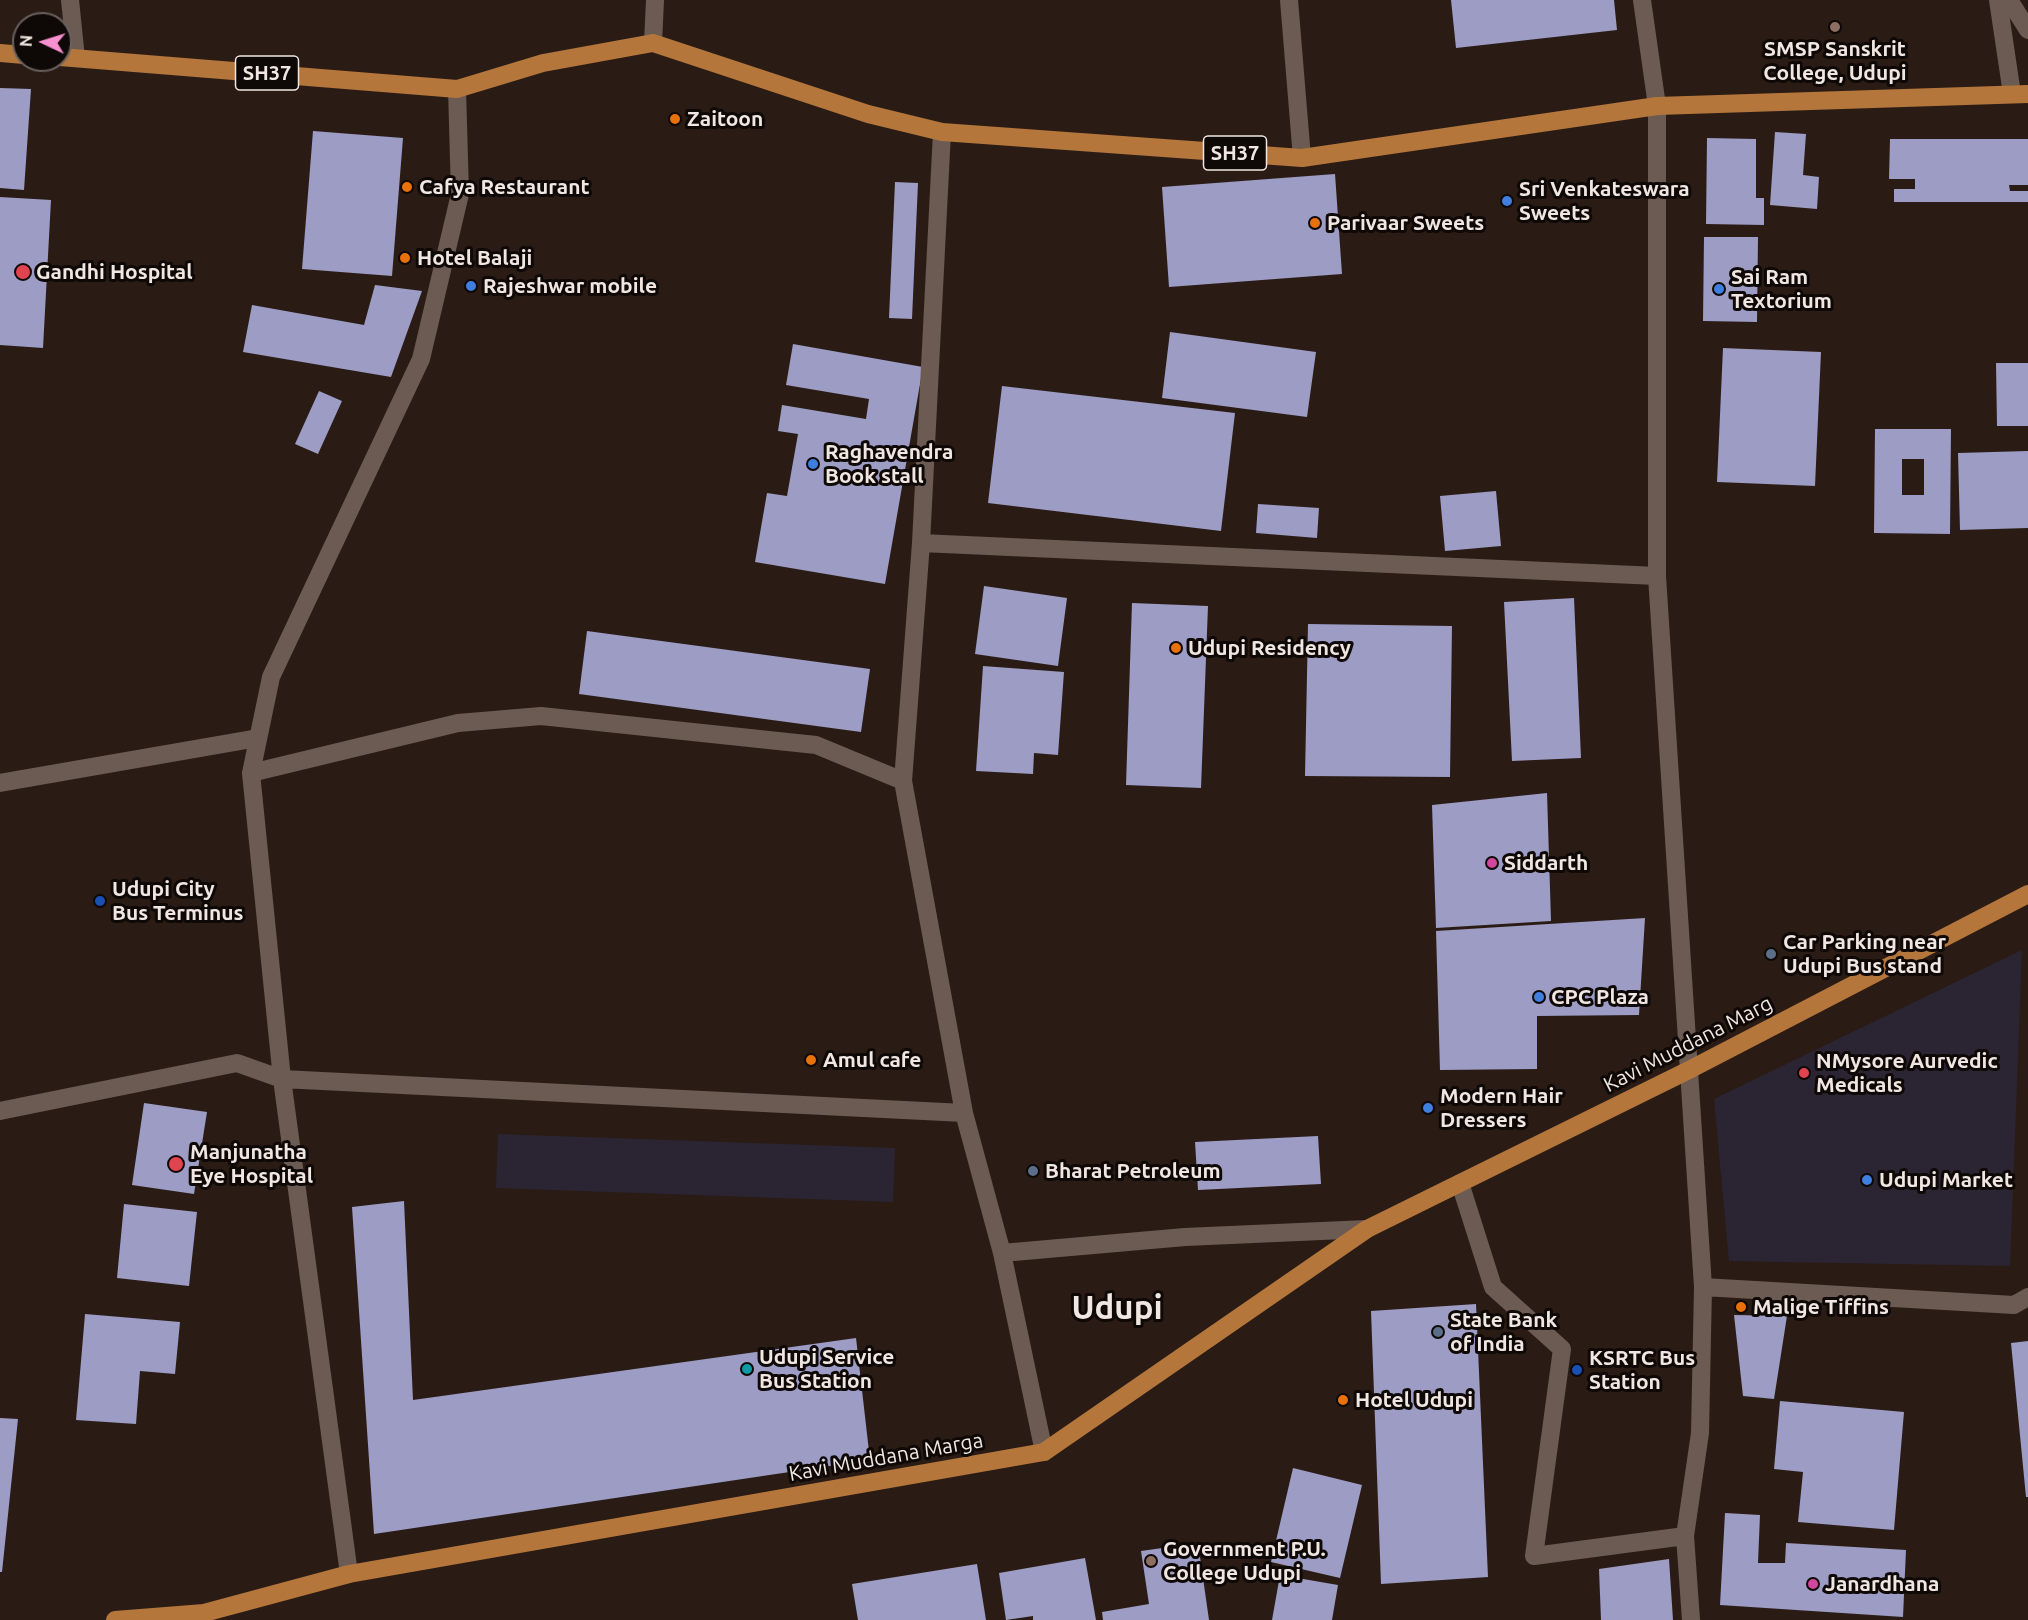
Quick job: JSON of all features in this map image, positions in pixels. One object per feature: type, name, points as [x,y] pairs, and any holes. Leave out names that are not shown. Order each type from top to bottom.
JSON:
[{"type":"main road","name":"SH37","points":[[72,57],[457,89],[543,63],[653,43],[868,114],[942,132],[1302,158],[1657,106],[2020,94]]},
{"type":"main road","name":"Kavi Muddana Marg","points":[[1366,1229],[1689,1070],[2028,894]]},
{"type":"main road","name":"Kavi Muddana Marga","points":[[350,1574],[1044,1452],[1366,1229]]},
{"type":"main road","points":[[115,1620],[204,1616],[350,1574]]},
{"type":"street","points":[[653,43],[655,0]]},
{"type":"street","points":[[1289,0],[1302,158]]},
{"type":"street","points":[[1642,0],[1657,106],[1657,576],[1703,1287],[1700,1433],[1685,1536],[1690,1620]]},
{"type":"street","points":[[1998,0],[2020,94]]},
{"type":"street","points":[[2009,0],[2028,30]]},
{"type":"street","points":[[350,1574],[282,1079],[251,773],[271,677],[421,359],[460,194],[457,89]]},
{"type":"street","points":[[942,132],[921,543],[903,781],[964,1113],[1002,1252],[1044,1452]]},
{"type":"street","points":[[921,543],[1657,576]]},
{"type":"street","points":[[251,773],[458,723],[541,716],[816,745],[903,781]]},
{"type":"street","points":[[0,783],[258,738]]},
{"type":"street","points":[[0,1111],[237,1064],[282,1079],[964,1113]]},
{"type":"street","points":[[1460,1182],[1493,1287],[1562,1349],[1534,1556],[1685,1536]]},
{"type":"street","points":[[1002,1252],[1185,1237],[1366,1229]]},
{"type":"street","points":[[1703,1287],[2014,1305],[2028,1297]]},
{"type":"shaded area","name":"Udupi Market","points":[[2022,950],[2010,1266],[1729,1261],[1714,1099]]},
{"type":"shaded area","points":[[498,1134],[895,1148],[893,1202],[496,1188]]},
{"type":"building","points":[[1451,0],[1614,0],[1617,30],[1456,48]]},
{"type":"building","points":[[0,88],[31,89],[24,190],[0,188]]},
{"type":"building","points":[[313,131],[403,138],[392,276],[302,269]]},
{"type":"building","points":[[1775,132],[1806,134],[1803,175],[1819,177],[1817,209],[1770,205]]},
{"type":"building","points":[[1707,138],[1756,139],[1756,198],[1764,198],[1764,225],[1706,224]]},
{"type":"building","points":[[1890,139],[2028,139],[2028,185],[2009,185],[2010,191],[2028,191],[2028,202],[1894,202],[1894,189],[1915,189],[1915,179],[1889,179]]},
{"type":"building","points":[[1335,174],[1342,274],[1169,287],[1162,187]]},
{"type":"building","points":[[895,182],[918,183],[912,319],[889,318]]},
{"type":"building","name":"Gandhi Hospital","points":[[0,197],[51,200],[43,348],[0,345]]},
{"type":"building","points":[[1704,237],[1758,237],[1757,322],[1703,321]]},
{"type":"building","points":[[375,285],[422,291],[391,377],[243,352],[252,305],[364,325]]},
{"type":"building","points":[[1170,332],[1316,352],[1307,417],[1162,398]]},
{"type":"building","points":[[793,344],[923,367],[885,584],[755,562],[767,493],[787,496],[798,434],[778,431],[782,405],[866,419],[869,399],[786,385]]},
{"type":"building","points":[[1723,348],[1821,352],[1815,486],[1717,482]]},
{"type":"building","points":[[1996,363],[2028,363],[2028,426],[1997,426]]},
{"type":"building","points":[[1002,386],[1235,413],[1221,531],[988,503]]},
{"type":"building","points":[[319,391],[342,401],[318,454],[295,444]]},
{"type":"building","points":[[1875,429],[1951,429],[1950,534],[1874,533]],"holes":[[[1902,459],[1924,459],[1924,495],[1902,495]]]},
{"type":"building","points":[[2028,451],[2028,528],[1960,530],[1958,453]]},
{"type":"building","points":[[1496,491],[1501,546],[1445,551],[1440,496]]},
{"type":"building","points":[[1258,504],[1319,508],[1317,538],[1256,533]]},
{"type":"building","points":[[984,586],[1067,598],[1058,666],[975,654]]},
{"type":"building","points":[[1574,598],[1581,758],[1512,761],[1504,602]]},
{"type":"building","points":[[1132,603],[1208,606],[1201,788],[1126,785]]},
{"type":"building","points":[[1308,624],[1452,626],[1450,777],[1305,776]]},
{"type":"building","points":[[587,631],[870,669],[861,732],[579,694]]},
{"type":"building","points":[[983,666],[1064,672],[1058,755],[1034,753],[1033,774],[976,771]]},
{"type":"building","name":"Siddarth","points":[[1547,793],[1551,921],[1436,928],[1432,805]]},
{"type":"building","name":"CPC Plaza","points":[[1645,918],[1639,1015],[1537,1016],[1537,1069],[1440,1070],[1436,931]]},
{"type":"building","points":[[144,1103],[207,1112],[194,1194],[132,1185]]},
{"type":"building","points":[[1318,1136],[1321,1184],[1198,1190],[1195,1142]]},
{"type":"building","name":"Udupi Service Bus Station","points":[[404,1201],[413,1400],[856,1338],[870,1460],[374,1534],[352,1207]]},
{"type":"building","points":[[124,1204],[197,1212],[189,1286],[117,1278]]},
{"type":"building","points":[[1476,1304],[1488,1577],[1381,1584],[1371,1311]]},
{"type":"building","points":[[85,1314],[180,1322],[175,1374],[140,1371],[136,1424],[76,1420]]},
{"type":"building","points":[[1734,1315],[1787,1316],[1774,1399],[1743,1396]]},
{"type":"building","points":[[2028,1341],[2028,1497],[2026,1497],[2011,1343]]},
{"type":"building","points":[[1780,1401],[1904,1412],[1894,1530],[1798,1522],[1803,1472],[1774,1469]]},
{"type":"building","points":[[0,1418],[18,1419],[2,1572],[0,1572]]},
{"type":"building","points":[[1293,1468],[1362,1485],[1340,1578],[1271,1562]]},
{"type":"building","name":"Janardhana","points":[[1725,1513],[1760,1515],[1758,1563],[1785,1563],[1786,1543],[1906,1550],[1903,1617],[1720,1605]]},
{"type":"building","points":[[1198,1543],[1209,1620],[1103,1620],[1102,1612],[1149,1604],[1141,1551]]},
{"type":"building","points":[[1085,1558],[1096,1620],[1033,1620],[1033,1616],[1006,1620],[999,1573]]},
{"type":"building","points":[[1669,1559],[1673,1620],[1601,1620],[1599,1569]]},
{"type":"building","points":[[977,1564],[986,1620],[858,1620],[852,1584]]},
{"type":"building","points":[[1280,1575],[1338,1585],[1332,1620],[1272,1620]]},
{"type":"place","name":"SMSP Sanskrit College, Udupi","points":[[1835,27]]},
{"type":"place","name":"Zaitoon","points":[[675,119]]},
{"type":"place","name":"Cafya Restaurant","points":[[407,187]]},
{"type":"place","name":"Sri Venkateswara Sweets","points":[[1507,201]]},
{"type":"place","name":"Parivaar Sweets","points":[[1315,223]]},
{"type":"place","name":"Hotel Balaji","points":[[405,258]]},
{"type":"place","name":"Gandhi Hospital","points":[[23,272]]},
{"type":"place","name":"Rajeshwar mobile","points":[[471,286]]},
{"type":"place","name":"Sai Ram Textorium","points":[[1719,289]]},
{"type":"place","name":"Raghavendra Book stall","points":[[813,464]]},
{"type":"place","name":"Udupi Residency","points":[[1176,648]]},
{"type":"place","name":"Siddarth","points":[[1492,863]]},
{"type":"place","name":"Udupi City Bus Terminus","points":[[100,901]]},
{"type":"place","name":"Car Parking near Udupi Bus stand","points":[[1771,954]]},
{"type":"place","name":"CPC Plaza","points":[[1539,997]]},
{"type":"place","name":"Amul cafe","points":[[811,1060]]},
{"type":"place","name":"NMysore Aurvedic Medicals","points":[[1804,1073]]},
{"type":"place","name":"Modern Hair Dressers","points":[[1428,1108]]},
{"type":"place","name":"Manjunatha Eye Hospital","points":[[176,1164]]},
{"type":"place","name":"Bharat Petroleum","points":[[1033,1171]]},
{"type":"place","name":"Udupi Market","points":[[1867,1180]]},
{"type":"place","name":"Malige Tiffins","points":[[1741,1307]]},
{"type":"place","name":"State Bank of India","points":[[1438,1332]]},
{"type":"place","name":"Udupi Service Bus Station","points":[[747,1369]]},
{"type":"place","name":"KSRTC Bus Station","points":[[1577,1370]]},
{"type":"place","name":"Hotel Udupi","points":[[1343,1400]]},
{"type":"place","name":"Government P.U. College Udupi","points":[[1151,1561]]},
{"type":"place","name":"Janardhana","points":[[1813,1584]]},
{"type":"district","name":"Udupi","points":[[1117,1308]]}]
